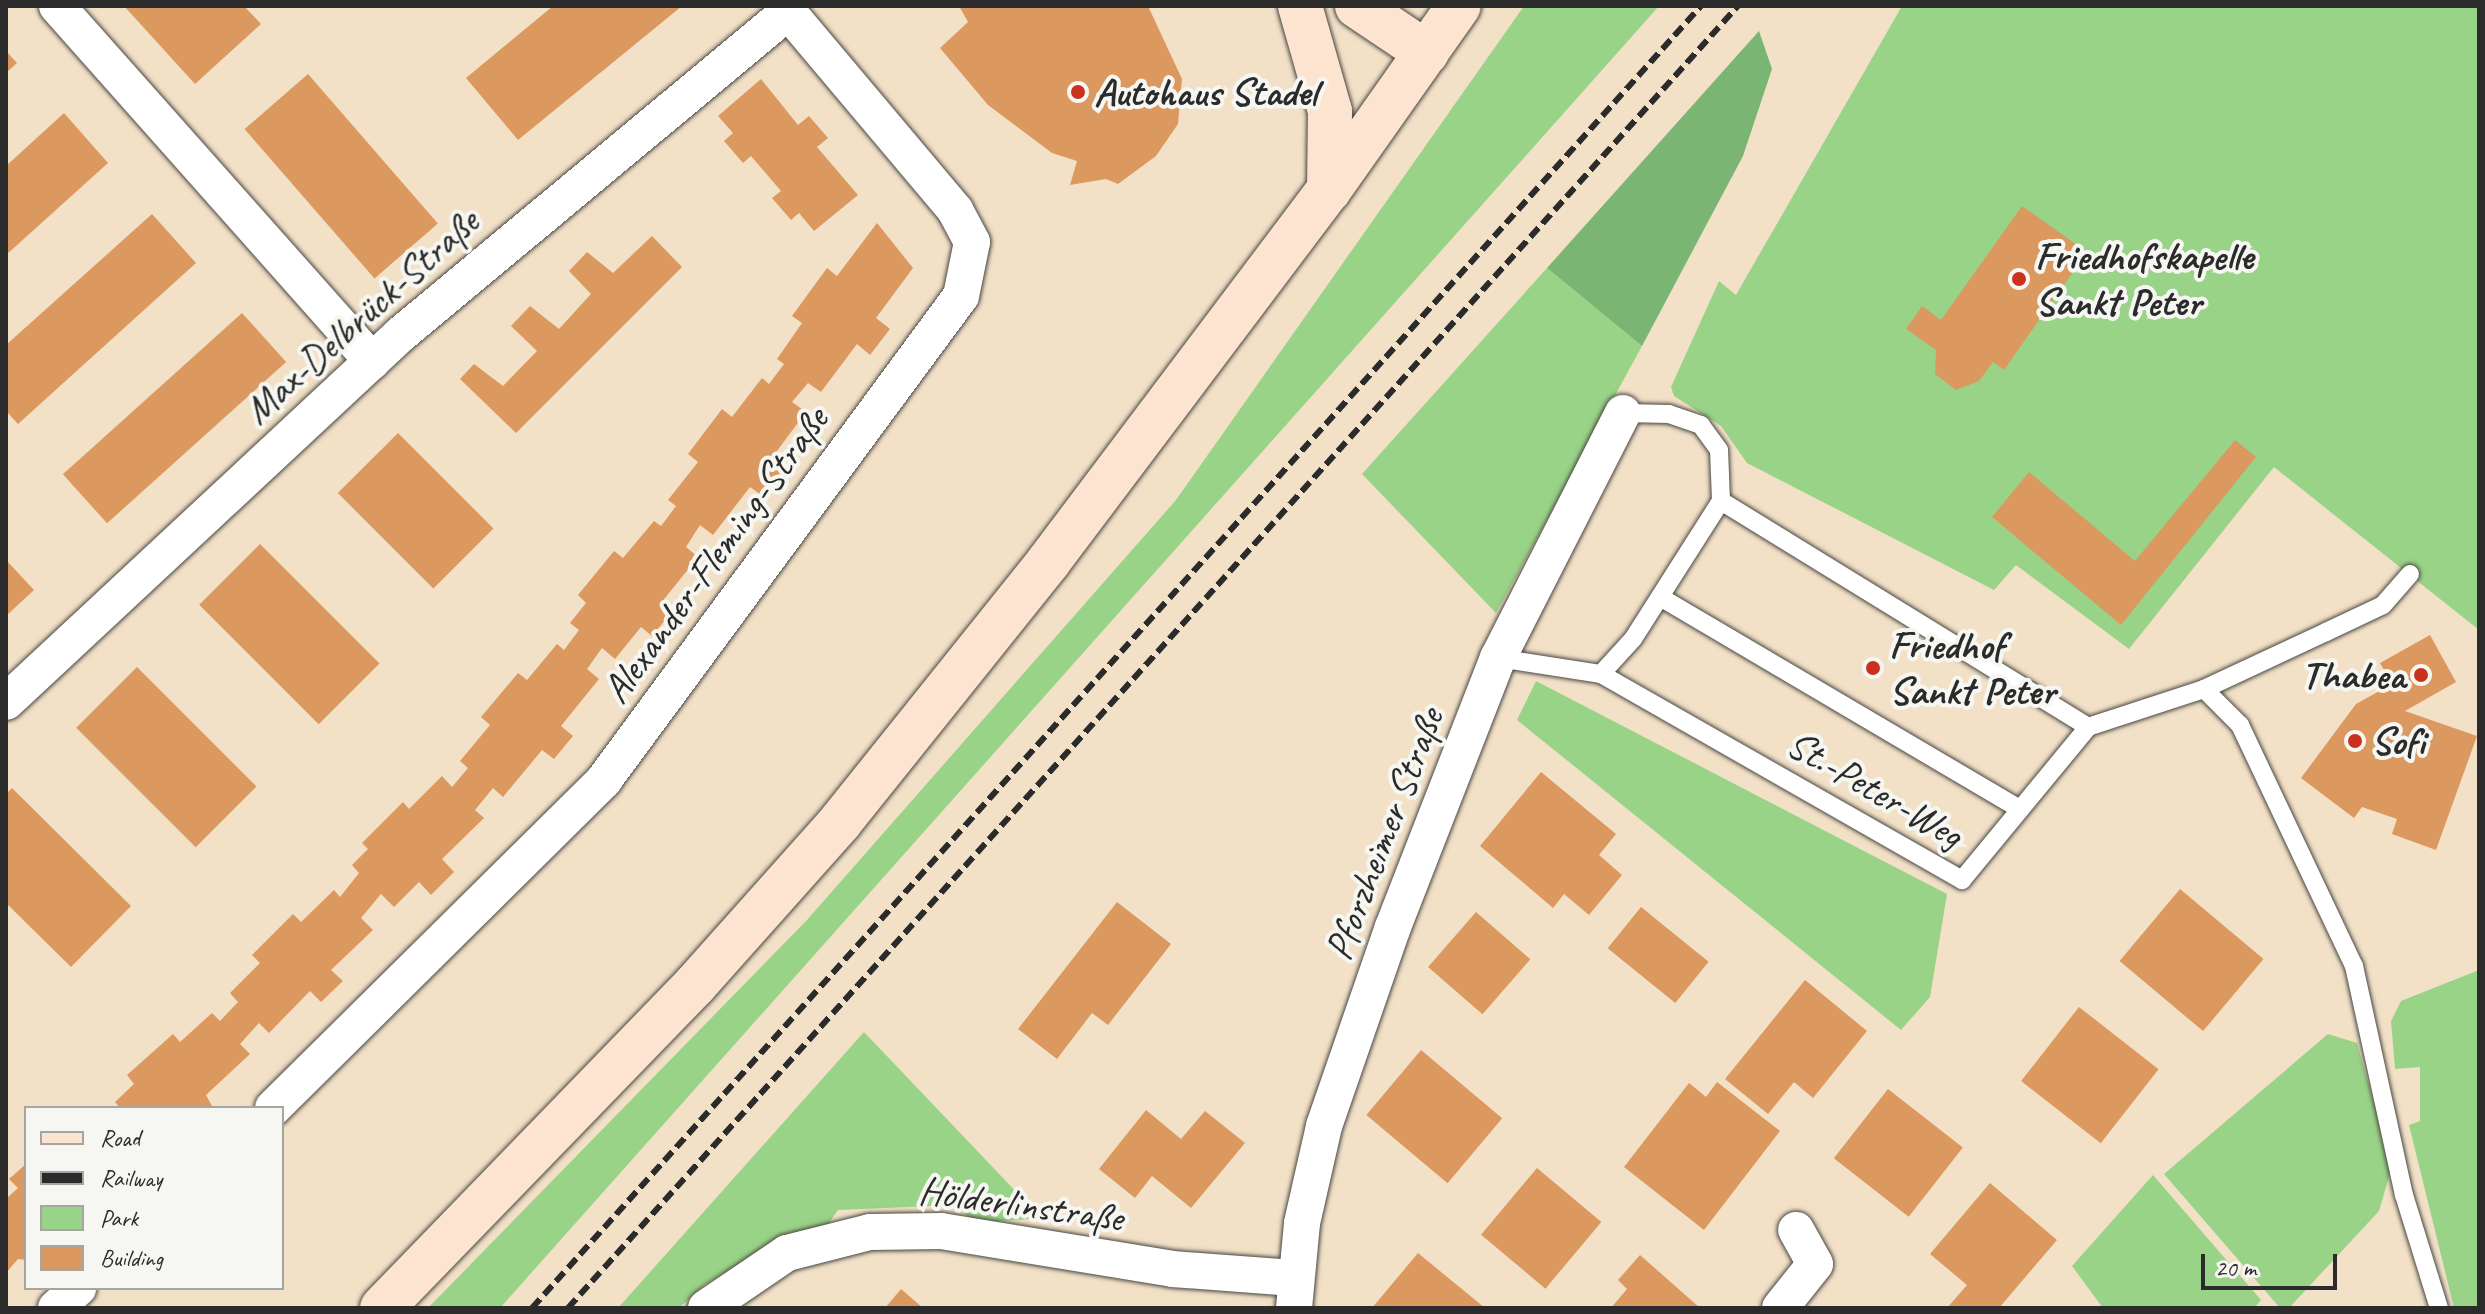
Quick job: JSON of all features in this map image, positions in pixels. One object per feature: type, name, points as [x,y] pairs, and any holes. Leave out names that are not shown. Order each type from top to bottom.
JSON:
[{"type":"main road","points":[[1300,6],[1330,111],[1329,190]]},
{"type":"main road","points":[[1357,6],[1427,53]]},
{"type":"main road","points":[[382,1308],[695,985],[840,822],[1049,561],[1329,190],[1457,7]]},
{"type":"street","points":[[57,6],[372,361]]},
{"type":"street","name":"Max-Delbrück-Straße","points":[[6,702],[372,361],[786,9]]},
{"type":"street","name":"Alexander-Fleming-Straße","points":[[275,1106],[604,780],[961,296],[972,242],[955,210],[786,9]]},
{"type":"street","name":"Pforzheimer Straße","points":[[1294,1293],[1324,1126],[1393,927],[1498,658],[1623,413]]},
{"type":"street","points":[[1780,1308],[1815,1264],[1796,1230]]},
{"type":"street","name":"Hölderlinstraße","points":[[706,1308],[787,1253],[870,1232],[941,1231],[1294,1293]]},
{"type":"street","points":[[56,1308],[76,1290]]},
{"type":"lane","points":[[1498,658],[1601,674],[1633,639],[1721,501],[1719,450],[1701,425],[1669,414],[1623,413]]},
{"type":"lane","points":[[1721,501],[2088,727],[2204,689],[2383,605],[2410,574]]},
{"type":"lane","points":[[1660,597],[2020,809]]},
{"type":"lane","name":"St.-Peter-Weg","points":[[1601,674],[1962,880],[2088,727]]},
{"type":"lane","points":[[2204,689],[2240,725],[2354,966],[2404,1195],[2439,1308]]},
{"type":"green space","points":[[1524,6],[1659,6],[500,1308],[428,1308],[807,920],[1176,500]]},
{"type":"green space","points":[[1902,6],[2479,6],[2479,630],[2274,467],[2129,649],[2016,565],[1994,590],[1747,463],[1721,426],[1674,396],[1671,387],[1719,281],[1736,295]]},
{"type":"green space","points":[[1759,31],[1772,69],[1743,156],[1642,346],[1547,268]]},
{"type":"green space","points":[[1547,268],[1642,346],[1496,613],[1362,474]]},
{"type":"green space","points":[[1536,681],[1947,894],[1930,997],[1901,1030],[1517,720]]},
{"type":"green space","points":[[2479,970],[2479,1308],[2454,1308],[2409,1125],[2420,1121],[2420,1067],[2395,1069],[2391,1021],[2401,1001]]},
{"type":"green space","points":[[864,1032],[1041,1218],[975,1223],[955,1205],[838,1210],[827,1226],[771,1245],[704,1285],[679,1308],[618,1308]]},
{"type":"green space","points":[[2328,1034],[2357,1043],[2392,1166],[2379,1211],[2289,1308],[2280,1308],[2164,1174]]},
{"type":"green space","points":[[2153,1175],[2261,1300],[2254,1308],[2103,1308],[2072,1266]]},
{"type":"building","points":[[124,6],[244,6],[261,24],[195,84]]},
{"type":"building","points":[[553,6],[682,6],[518,140],[466,78]]},
{"type":"building","name":"Autohaus Stadel","points":[[959,6],[1148,6],[1182,79],[1178,124],[1156,156],[1118,184],[1106,179],[1070,185],[1077,161],[1052,153],[988,105],[940,48],[968,22]]},
{"type":"building","points":[[6,51],[17,63],[6,73]]},
{"type":"building","points":[[308,74],[438,223],[375,279],[245,129]]},
{"type":"building","points":[[761,79],[798,125],[809,116],[828,138],[817,147],[858,195],[814,231],[799,213],[791,220],[772,198],[781,191],[751,156],[743,163],[724,141],[733,133],[718,116]]},
{"type":"building","points":[[64,113],[108,163],[6,255],[6,166]]},
{"type":"building","name":"Friedhofskapelle Sankt Peter","points":[[2022,206],[2087,252],[2004,370],[1993,362],[1979,381],[1956,390],[1935,374],[1936,350],[1906,329],[1922,306],[1941,320]]},
{"type":"building","points":[[152,214],[196,263],[18,424],[6,411],[6,345]]},
{"type":"building","points":[[877,223],[913,268],[876,318],[890,329],[870,355],[857,344],[821,392],[808,383],[792,402],[806,412],[771,459],[785,469],[764,497],[750,487],[713,535],[700,525],[686,547],[698,557],[661,603],[672,612],[652,636],[641,627],[615,659],[602,648],[587,669],[599,679],[561,726],[573,736],[554,759],[542,750],[503,797],[493,788],[475,810],[484,818],[442,859],[454,872],[431,895],[419,882],[394,907],[381,894],[361,918],[373,930],[331,970],[343,981],[321,1002],[310,991],[269,1033],[259,1023],[240,1044],[250,1054],[206,1095],[212,1106],[118,1106],[115,1102],[134,1084],[127,1075],[173,1034],[180,1042],[212,1013],[220,1021],[238,1002],[230,993],[260,963],[252,955],[293,914],[301,922],[334,890],[340,897],[359,873],[352,865],[368,849],[362,843],[403,802],[409,809],[442,776],[452,787],[468,768],[460,761],[490,725],[481,717],[518,673],[527,680],[557,644],[564,650],[579,630],[570,623],[586,603],[578,595],[614,551],[623,558],[654,521],[661,526],[676,506],[668,500],[698,462],[688,454],[722,409],[732,417],[762,378],[769,384],[784,364],[777,359],[802,323],[792,316],[827,268],[837,276]]},
{"type":"building","points":[[652,236],[682,267],[516,433],[460,379],[474,364],[503,386],[537,351],[511,326],[530,306],[559,329],[591,294],[569,271],[587,252],[613,273]]},
{"type":"building","points":[[242,313],[286,362],[107,523],[63,474]]},
{"type":"building","points":[[398,433],[493,528],[433,589],[338,493]]},
{"type":"building","points":[[2235,440],[2256,457],[2121,625],[1992,517],[2029,472],[2135,561]]},
{"type":"building","points":[[260,544],[380,664],[319,724],[199,605]]},
{"type":"building","points":[[6,560],[34,590],[6,616]]},
{"type":"building","points":[[2430,635],[2456,682],[2405,711],[2477,736],[2436,850],[2392,834],[2397,819],[2362,807],[2354,818],[2301,778],[2356,704],[2392,684],[2380,663]]},
{"type":"building","points":[[137,667],[257,787],[196,847],[76,728]]},
{"type":"building","points":[[1541,772],[1616,834],[1599,855],[1622,875],[1589,915],[1564,894],[1553,908],[1480,846]]},
{"type":"building","points":[[12,788],[131,906],[71,967],[6,903],[6,794]]},
{"type":"building","points":[[2180,889],[2263,959],[2203,1031],[2120,961]]},
{"type":"building","points":[[1117,902],[1171,944],[1108,1025],[1092,1013],[1057,1059],[1018,1029]]},
{"type":"building","points":[[1641,907],[1709,962],[1675,1003],[1608,948]]},
{"type":"building","points":[[1476,912],[1530,959],[1482,1014],[1428,967]]},
{"type":"building","points":[[1805,980],[1867,1031],[1813,1098],[1794,1082],[1768,1114],[1725,1079]]},
{"type":"building","points":[[2079,1007],[2159,1069],[2101,1143],[2021,1081]]},
{"type":"building","points":[[1421,1050],[1502,1118],[1448,1183],[1366,1115]]},
{"type":"building","points":[[1717,1082],[1780,1131],[1704,1230],[1624,1167],[1689,1083],[1706,1097]]},
{"type":"building","points":[[1888,1089],[1963,1147],[1909,1217],[1834,1158]]},
{"type":"building","points":[[1146,1110],[1181,1139],[1205,1111],[1245,1143],[1191,1208],[1152,1176],[1135,1198],[1099,1169]]},
{"type":"building","points":[[24,1166],[24,1260],[18,1259],[6,1273],[6,1199],[18,1188],[9,1179]]},
{"type":"building","points":[[1537,1168],[1601,1222],[1545,1289],[1481,1235]]},
{"type":"building","points":[[1990,1183],[2057,1240],[1999,1308],[1947,1308],[1967,1285],[1930,1254]]},
{"type":"building","points":[[1418,1253],[1485,1308],[1372,1308]]},
{"type":"building","points":[[1640,1255],[1700,1308],[1611,1308],[1627,1289],[1618,1280]]},
{"type":"building","points":[[901,1289],[923,1308],[885,1308]]},
{"type":"railway","points":[[532,1308],[1701,6]]},
{"type":"railway","points":[[568,1308],[1738,6]]},
{"type":"place","name":"Autohaus Stadel","points":[[1078,92]]},
{"type":"place","name":"Friedhofskapelle Sankt Peter","points":[[2019,279]]},
{"type":"place","name":"Friedhof Sankt Peter","points":[[1873,668]]},
{"type":"place","name":"Thabea","points":[[2421,675]]},
{"type":"place","name":"Sofi","points":[[2355,741]]}]
